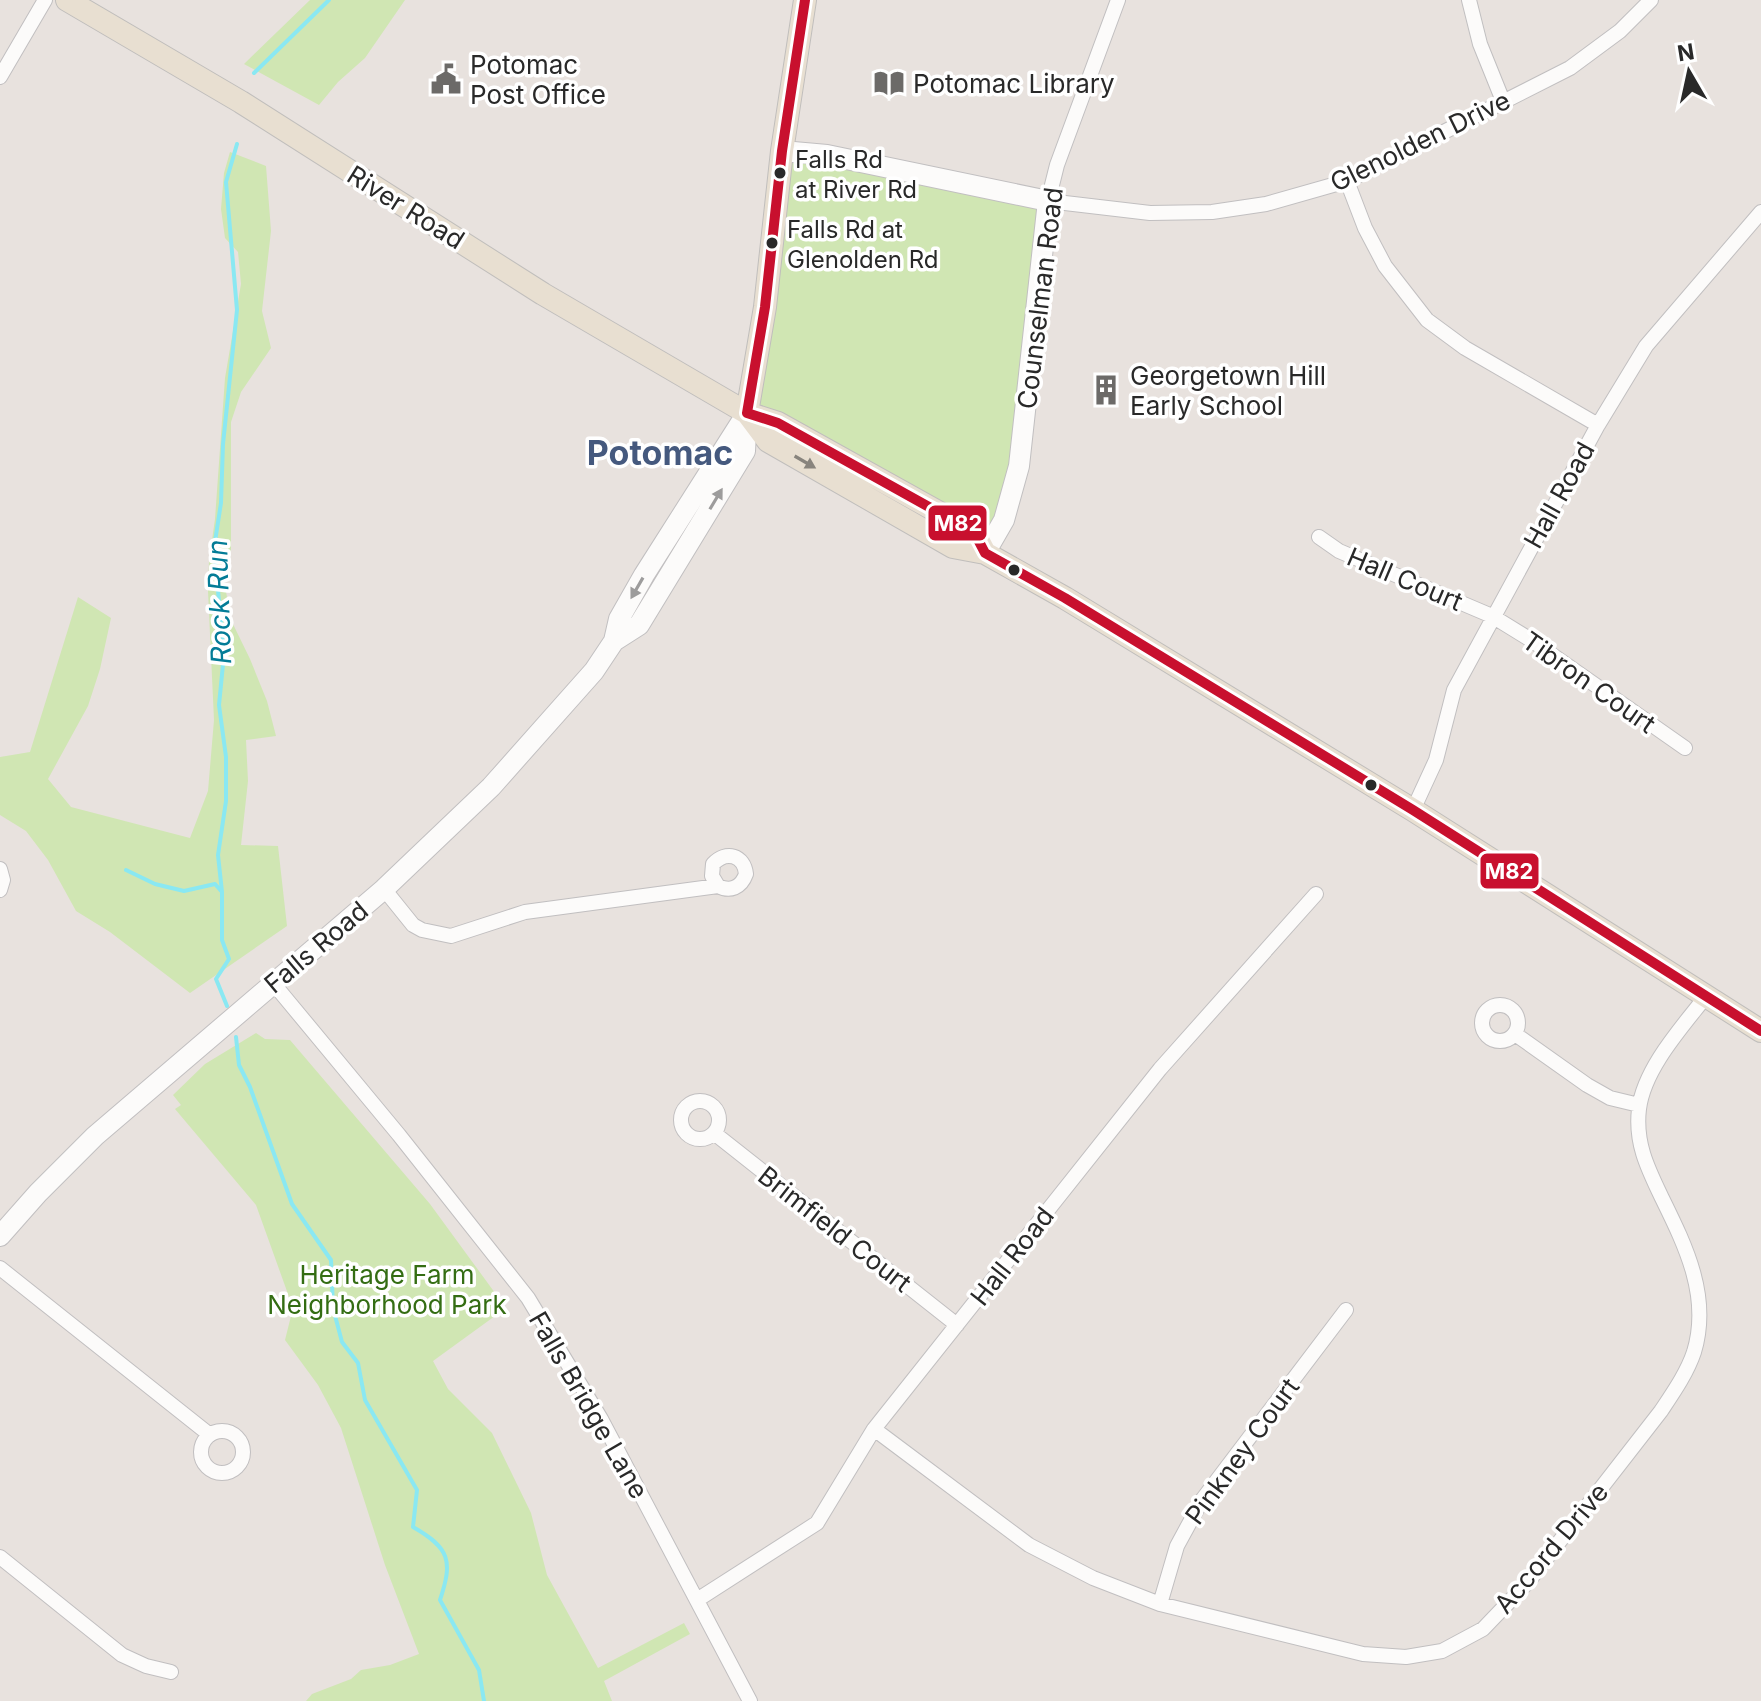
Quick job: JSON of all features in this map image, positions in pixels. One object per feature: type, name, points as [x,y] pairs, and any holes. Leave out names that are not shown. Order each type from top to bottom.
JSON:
[{"type":"main road","name":"River Road","points":[[67,0],[241,102],[543,294],[747,413],[768,441],[953,547],[985,553],[1065,598],[1413,810],[1761,1031]]},
{"type":"main road","name":"Falls Road","points":[[0,1236],[95,1136],[384,889],[491,787],[594,671],[614,641],[619,619],[644,575],[747,413],[765,307],[782,151],[805,0]]},
{"type":"main road","name":"Glenolden Drive","points":[[782,151],[827,155],[1048,201]]},
{"type":"main road","name":"Counselman Road","points":[[985,553],[1004,520],[1019,466],[1048,201]]},
{"type":"street","points":[[0,77],[45,0]]},
{"type":"street","name":"Counselman Road","points":[[1048,201],[1057,165],[1118,0]]},
{"type":"street","points":[[1469,0],[1480,44],[1503,101]]},
{"type":"street","name":"Glenolden Drive","points":[[1048,201],[1150,213],[1212,212],[1266,204],[1347,181],[1570,68],[1620,31],[1651,0]]},
{"type":"street","points":[[1347,181],[1365,228],[1385,266],[1427,320],[1465,348],[1598,425]]},
{"type":"street","name":"Hall Road","points":[[1413,810],[1436,760],[1454,690],[1598,425],[1646,346],[1761,212]]},
{"type":"street","name":"Hall Court","points":[[1319,537],[1339,551],[1492,616]]},
{"type":"street","name":"Tibron Court","points":[[1492,616],[1685,748]]},
{"type":"street","points":[[0,869],[3,880],[0,890]]},
{"type":"street","points":[[384,889],[413,925],[451,936],[525,912],[718,886]]},
{"type":"street","name":"Hall Road","points":[[697,1600],[817,1523],[874,1429],[1160,1069],[1316,894]]},
{"type":"street","name":"Falls Bridge Lane","points":[[273,983],[528,1298],[601,1419],[750,1701]]},
{"type":"street","name":"Accord Drive","points":[[874,1429],[1029,1545],[1093,1578],[1160,1604],[1363,1654],[1406,1657],[1442,1651],[1483,1629],[1528,1582],[1661,1411],[1694,1352],[1699,1315],[1695,1275],[1683,1242],[1644,1160],[1638,1134],[1639,1105],[1658,1058],[1707,995]]},
{"type":"street","points":[[1515,1034],[1587,1085],[1610,1098],[1639,1105]]},
{"type":"street","name":"Brimfield Court","points":[[714,1133],[957,1325]]},
{"type":"street","points":[[0,1268],[210,1435]]},
{"type":"street","name":"Pinkney Court","points":[[1160,1604],[1177,1546],[1202,1500],[1346,1310]]},
{"type":"street","points":[[0,1557],[122,1655],[146,1666],[171,1672]]},
{"type":"green space","points":[[310,0],[405,0],[365,58],[338,82],[319,105],[244,64]]},
{"type":"green space","points":[[782,151],[1048,201],[1019,466],[985,553],[953,547],[747,413]]},
{"type":"green space","points":[[230,152],[266,166],[271,231],[262,311],[271,348],[241,392],[231,422],[231,549],[224,580],[231,620],[267,701],[276,736],[246,740],[248,781],[241,845],[278,846],[287,926],[190,993],[110,932],[76,911],[48,860],[26,831],[0,815],[0,757],[30,752],[78,597],[111,618],[88,706],[48,779],[71,807],[190,838],[208,791],[214,720],[209,561],[225,378],[241,284],[238,252],[225,238],[221,209],[224,173]]},
{"type":"green space","name":"Heritage Farm Neighborhood Park","points":[[256,1033],[265,1039],[290,1040],[430,1204],[506,1308],[433,1361],[448,1389],[492,1433],[531,1513],[547,1575],[598,1668],[684,1623],[690,1634],[604,1681],[612,1701],[306,1701],[312,1694],[351,1679],[361,1670],[390,1665],[419,1654],[385,1565],[341,1428],[318,1385],[285,1340],[293,1308],[256,1205],[175,1109],[181,1105],[173,1095],[205,1064]]},
{"type":"waterway","name":"Rock Run","points":[[254,73],[329,0]]},
{"type":"waterway","name":"Rock Run","points":[[227,1006],[216,979],[229,959],[222,940],[218,855],[226,801],[226,757],[219,705],[224,654],[214,548],[221,503],[223,444],[237,310],[226,182],[237,144]]},
{"type":"waterway","points":[[126,870],[155,884],[184,891],[215,884],[222,892]]},
{"type":"waterway","name":"Rock Run","points":[[236,1037],[239,1065],[250,1087],[292,1204],[331,1260],[333,1308],[342,1342],[358,1363],[365,1400],[417,1490],[413,1527],[435,1542],[445,1557],[446,1575],[440,1600],[479,1670],[484,1701]]},
{"type":"transit line","name":"M82","points":[[747,413],[765,307],[782,151],[805,0]]},
{"type":"transit line","name":"M82","points":[[747,413],[778,423],[974,532],[985,553],[1065,598],[1413,810],[1761,1031]]},
{"type":"place","name":"Potomac Post Office","points":[[446,79]]},
{"type":"place","name":"Potomac Library","points":[[889,83]]},
{"type":"place","name":"Falls Rd at River Rd","points":[[780,173]]},
{"type":"place","name":"Falls Rd at Glenolden Rd","points":[[772,243]]},
{"type":"place","name":"Georgetown Hill Early School","points":[[1106,390]]},
{"type":"district","name":"Potomac","points":[[660,452]]}]
